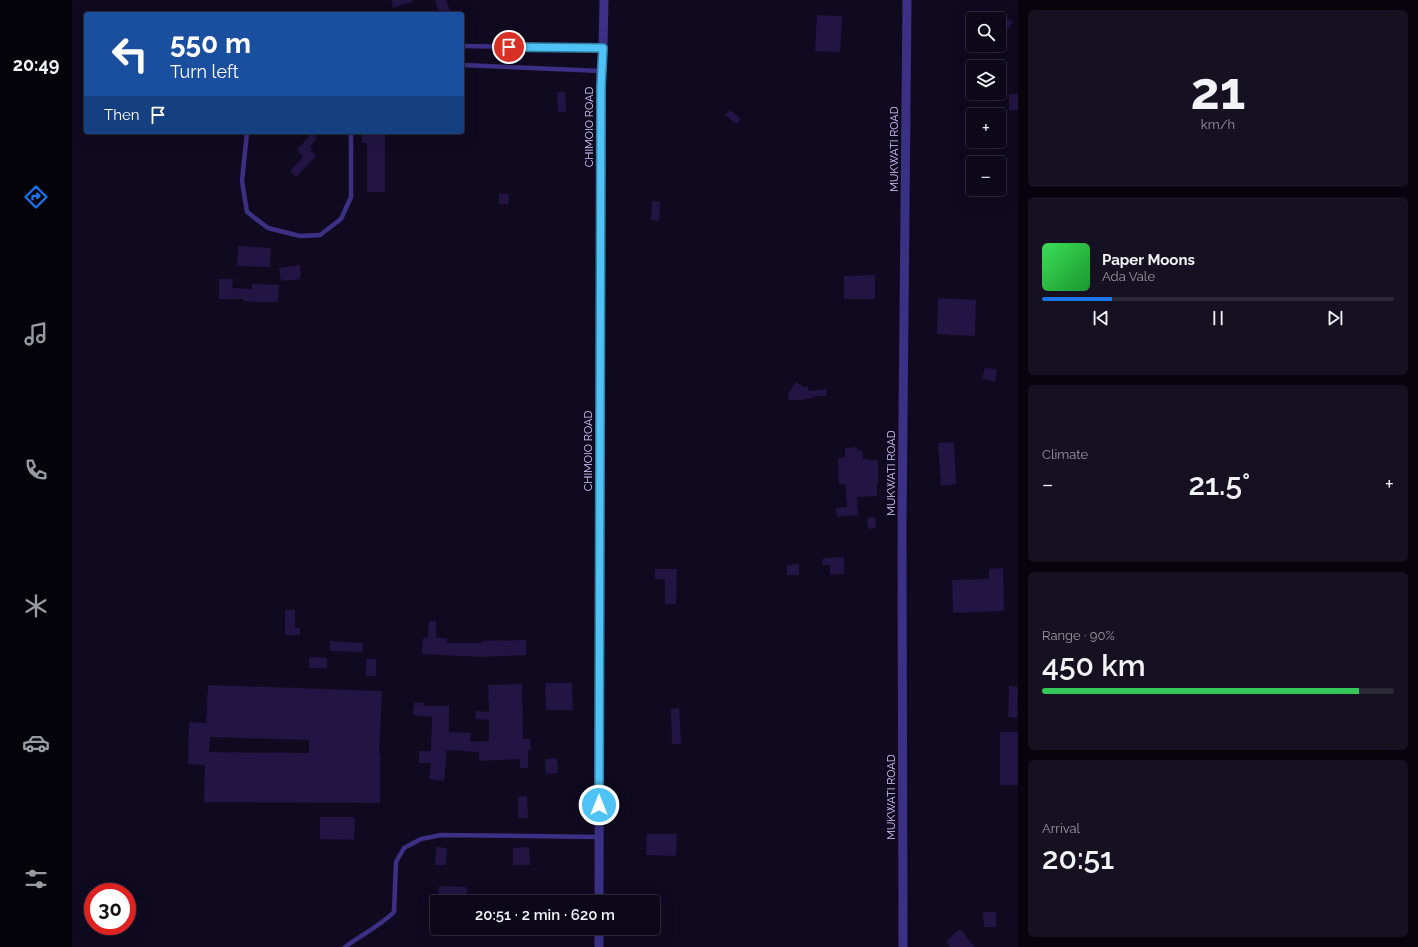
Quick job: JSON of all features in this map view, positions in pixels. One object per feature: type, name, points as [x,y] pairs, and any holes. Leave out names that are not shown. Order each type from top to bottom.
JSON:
[{"type":"street","name":"CHIMOIO ROAD","points":[[599,895],[601,71],[604,0]]},
{"type":"street","name":"MUKWATI ROAD","points":[[903,947],[902,526],[907,0]]},
{"type":"street","points":[[599,935],[599,947]]},
{"type":"lane","points":[[464,46],[603,48]]},
{"type":"lane","points":[[464,65],[601,71]]},
{"type":"lane","points":[[247,134],[242,181],[247,212],[268,228],[300,236],[320,234],[341,219],[351,197],[351,134]]},
{"type":"lane","points":[[345,947],[387,919],[394,912],[396,862],[404,848],[421,839],[441,835],[599,837]]},
{"type":"building","points":[[391,0],[412,0],[412,2],[393,8]]},
{"type":"building","points":[[435,0],[446,0],[450,12],[439,12]]},
{"type":"building","points":[[817,15],[842,16],[840,52],[815,51]]},
{"type":"building","points":[[1006,18],[1013,22],[1006,32]]},
{"type":"building","points":[[503,51],[523,51],[523,60],[504,62]]},
{"type":"building","points":[[557,92],[565,92],[566,112],[558,112]]},
{"type":"building","points":[[1009,94],[1018,94],[1018,110],[1009,110]]},
{"type":"building","points":[[730,110],[741,119],[737,124],[725,115]]},
{"type":"building","points":[[311,134],[317,138],[310,147],[313,150],[311,151],[316,156],[296,177],[290,171],[303,157],[297,150]]},
{"type":"building","points":[[362,134],[385,134],[385,192],[367,192],[367,143],[362,143]]},
{"type":"building","points":[[499,194],[509,194],[508,204],[499,204]]},
{"type":"building","points":[[652,201],[660,202],[659,221],[651,220]]},
{"type":"building","points":[[238,246],[271,248],[270,267],[237,266]]},
{"type":"building","points":[[300,265],[300,279],[281,281],[279,268]]},
{"type":"building","points":[[875,275],[875,299],[844,299],[844,276]]},
{"type":"building","points":[[219,279],[233,279],[232,288],[252,289],[252,284],[279,285],[278,302],[243,301],[243,299],[219,299]]},
{"type":"building","points":[[938,298],[976,300],[975,336],[937,334]]},
{"type":"building","points":[[985,367],[997,370],[995,382],[982,379]]},
{"type":"building","points":[[796,382],[804,387],[808,386],[808,391],[827,389],[826,396],[814,396],[815,398],[803,399],[804,400],[789,400],[788,394]]},
{"type":"building","points":[[954,442],[956,484],[941,486],[938,443]]},
{"type":"building","points":[[857,447],[857,451],[862,450],[863,459],[878,460],[877,496],[857,497],[858,515],[837,517],[836,508],[847,507],[845,484],[839,484],[838,458],[845,458],[845,448]]},
{"type":"building","points":[[875,517],[876,528],[868,529],[867,518]]},
{"type":"building","points":[[844,557],[844,574],[830,575],[830,565],[822,565],[823,558]]},
{"type":"building","points":[[799,564],[799,575],[787,575],[787,565]]},
{"type":"building","points":[[1003,568],[1004,611],[953,613],[952,580],[989,579],[989,569]]},
{"type":"building","points":[[655,569],[677,569],[676,604],[665,604],[665,579],[655,579]]},
{"type":"building","points":[[285,610],[295,610],[295,628],[300,628],[300,635],[285,635]]},
{"type":"building","points":[[429,621],[436,621],[436,638],[447,638],[447,643],[482,643],[482,641],[526,640],[526,655],[482,657],[422,654],[423,638],[428,638]]},
{"type":"building","points":[[330,641],[363,643],[363,652],[330,651]]},
{"type":"building","points":[[309,657],[327,658],[327,668],[309,668]]},
{"type":"building","points":[[366,659],[376,659],[376,676],[366,676]]},
{"type":"building","points":[[545,683],[572,683],[573,710],[546,710]]},
{"type":"building","points":[[522,684],[523,739],[530,739],[531,750],[528,750],[528,768],[520,768],[520,759],[479,761],[479,752],[447,750],[444,781],[429,779],[431,763],[419,763],[419,751],[431,751],[432,717],[413,715],[414,702],[424,703],[423,706],[449,706],[449,732],[471,733],[470,742],[489,741],[489,720],[475,719],[476,711],[489,712],[488,685]]},
{"type":"building","points":[[208,685],[382,691],[379,753],[380,803],[204,802],[205,765],[188,764],[189,722],[206,723]],"holes":[[[210,737],[309,740],[309,753],[209,752]]]},
{"type":"building","points":[[1009,686],[1018,687],[1017,718],[1008,717]]},
{"type":"building","points":[[679,708],[681,744],[672,744],[671,709]]},
{"type":"building","points":[[1000,732],[1018,732],[1018,785],[1000,785]]},
{"type":"building","points":[[557,758],[558,773],[546,774],[545,759]]},
{"type":"building","points":[[527,796],[528,818],[518,818],[518,797]]},
{"type":"building","points":[[320,817],[355,817],[354,840],[320,839]]},
{"type":"building","points":[[647,834],[677,834],[676,856],[646,855]]},
{"type":"building","points":[[436,847],[447,848],[446,865],[435,865]]},
{"type":"building","points":[[529,847],[530,865],[513,865],[513,848]]},
{"type":"building","points":[[439,886],[467,887],[466,895],[438,895]]},
{"type":"building","points":[[983,912],[996,912],[996,927],[984,927]]},
{"type":"building","points":[[960,929],[975,947],[950,947],[946,941]]},
{"type":"route","points":[[509,47],[603,48],[601,71],[599,805]]}]
